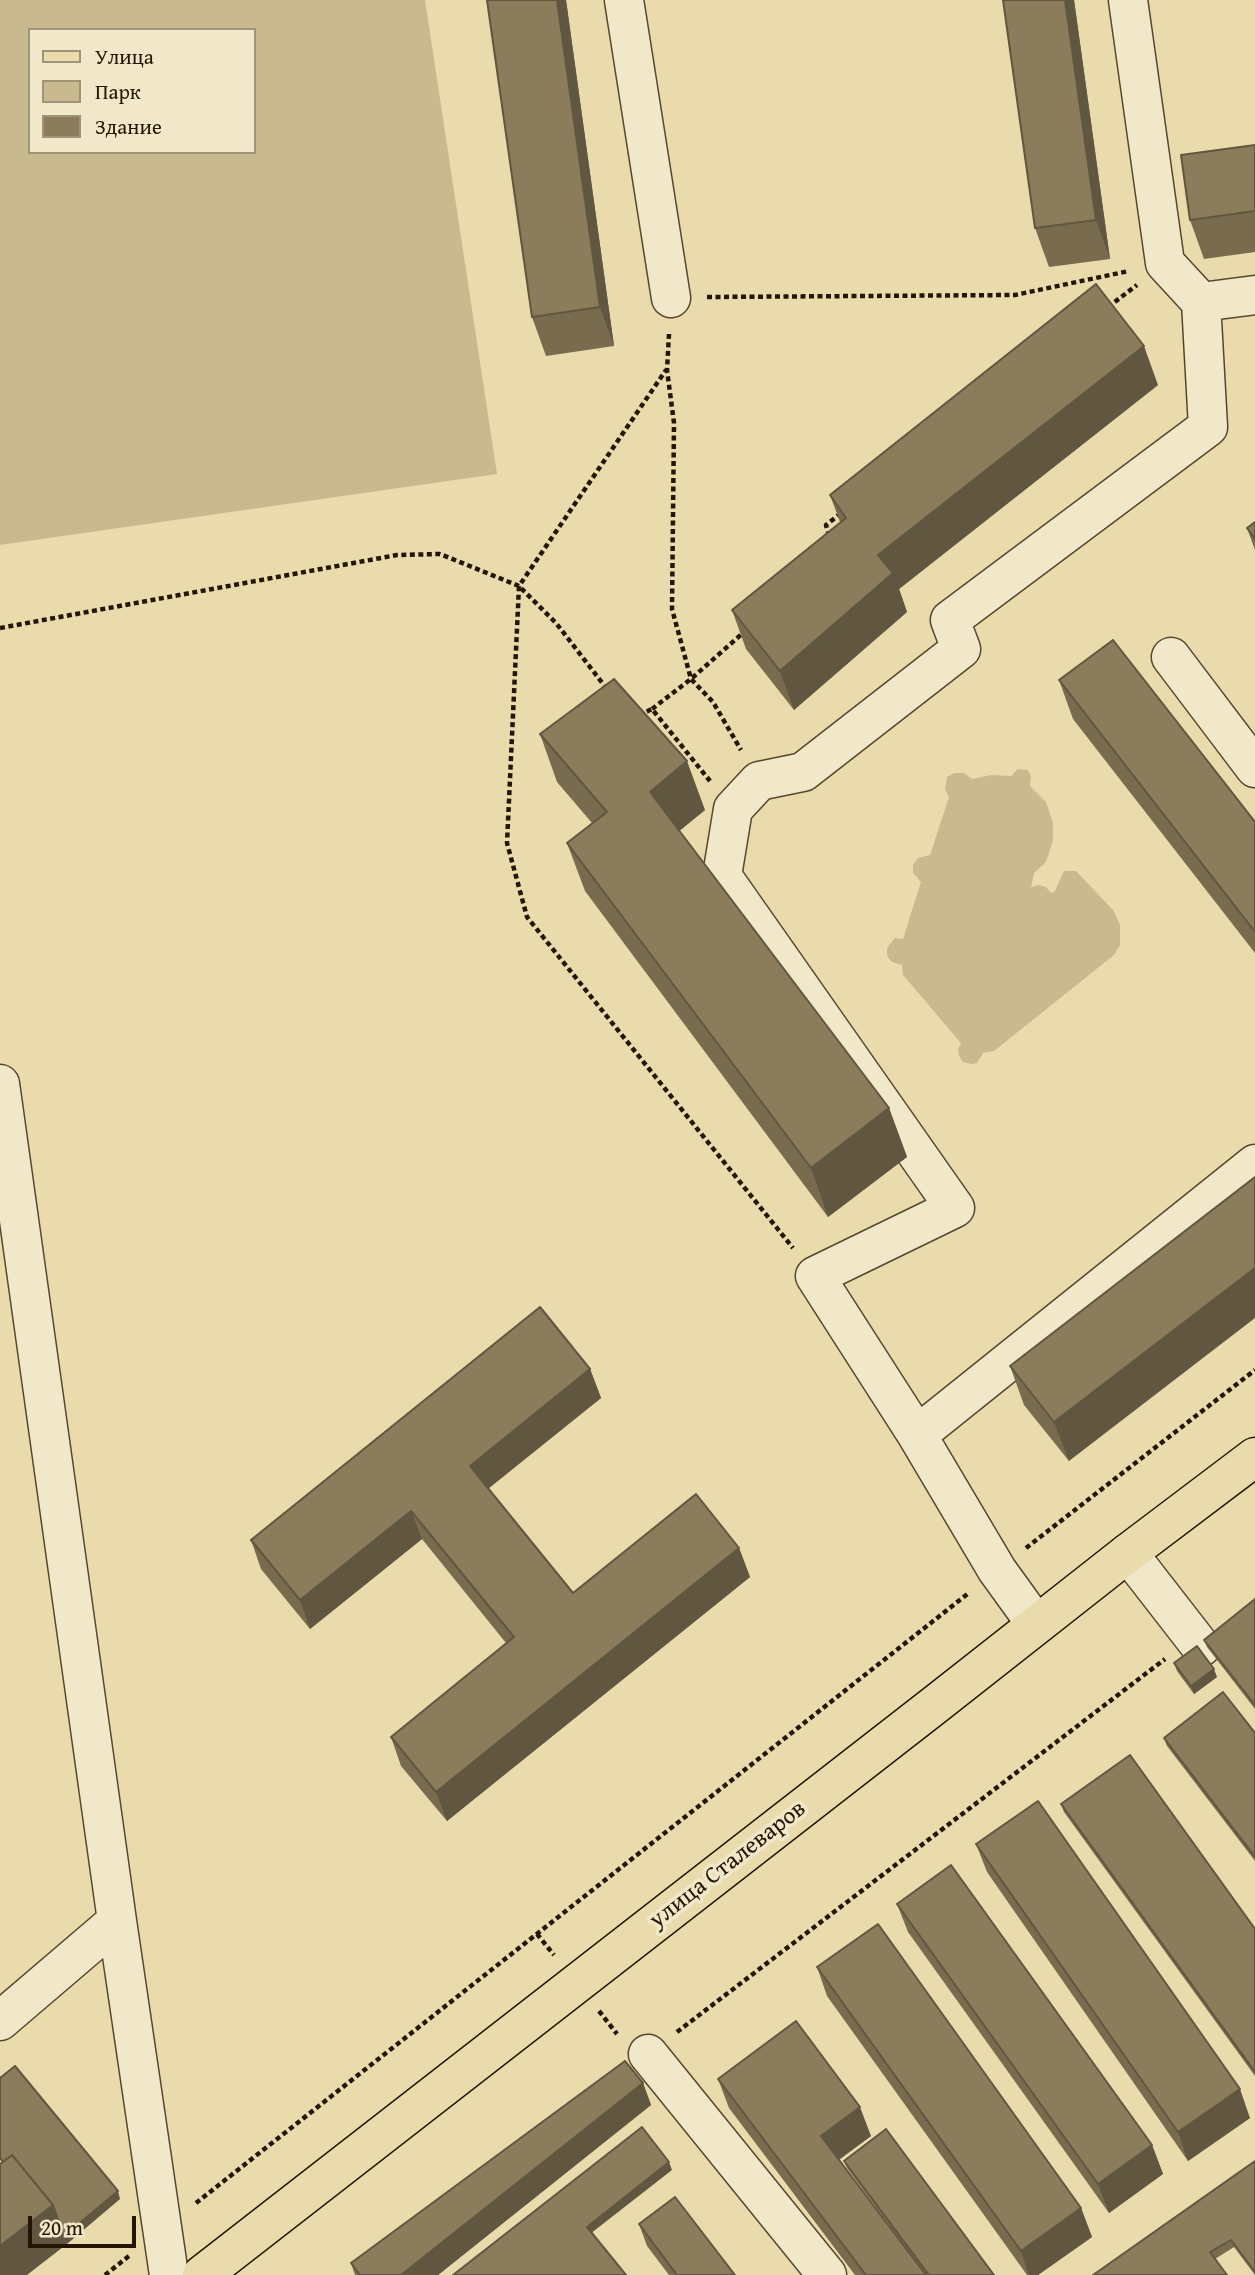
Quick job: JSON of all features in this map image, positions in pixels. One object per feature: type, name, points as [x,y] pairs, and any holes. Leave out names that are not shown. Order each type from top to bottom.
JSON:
[{"type":"main road","name":"улица Сталеваров","points":[[202,2275],[1036,1624],[1255,1457]]},
{"type":"lane","points":[[624,0],[671,298]]},
{"type":"lane","points":[[1036,1624],[998,1570],[917,1435],[815,1276],[955,1208],[722,877],[733,809],[759,781],[803,772],[961,649],[950,620],[1208,427],[1201,302],[1165,263],[1128,0]]},
{"type":"lane","points":[[1201,302],[1255,295]]},
{"type":"lane","points":[[1171,657],[1255,768]]},
{"type":"lane","points":[[0,1084],[169,2275]]},
{"type":"lane","points":[[917,1435],[1255,1164]]},
{"type":"lane","points":[[1128,1553],[1197,1642]]},
{"type":"lane","points":[[0,2021],[117,1921]]},
{"type":"lane","points":[[648,2054],[827,2275]]},
{"type":"path","points":[[759,781],[713,702],[691,679],[672,609],[674,423],[667,370],[671,298],[1015,295],[1165,263]]},
{"type":"path","points":[[1100,314],[1165,263]]},
{"type":"path","points":[[667,370],[519,586],[507,843],[527,917],[815,1276]]},
{"type":"path","points":[[832,543],[826,525],[848,508]]},
{"type":"path","points":[[0,628],[397,555],[440,554],[519,586],[556,623],[613,697]]},
{"type":"path","points":[[629,719],[652,709],[691,679],[752,625]]},
{"type":"path","points":[[652,709],[733,809]]},
{"type":"path","points":[[104,2275],[1255,1370]]},
{"type":"path","points":[[648,2054],[1197,1642]]},
{"type":"green space","points":[[0,0],[425,0],[497,474],[0,545]]},
{"type":"green space","points":[[1018,769],[1028,770],[1031,776],[1030,786],[1046,802],[1053,823],[1053,840],[1046,862],[1034,873],[1031,887],[1046,887],[1051,893],[1055,891],[1064,871],[1076,871],[1114,911],[1120,925],[1120,945],[1114,955],[994,1051],[983,1053],[977,1063],[971,1064],[963,1062],[958,1049],[961,1043],[903,975],[902,965],[892,962],[887,956],[887,948],[895,938],[903,939],[921,882],[913,873],[913,865],[918,858],[930,855],[949,797],[945,790],[947,777],[954,773],[964,773],[972,779],[991,775],[1011,776]]},
{"type":"building","points":[[487,0],[557,0],[600,307],[532,317]]},
{"type":"building","points":[[1003,0],[1065,0],[1096,220],[1035,228]]},
{"type":"building","points":[[1255,145],[1255,211],[1190,220],[1181,155]]},
{"type":"building","points":[[1096,284],[1144,346],[878,555],[893,573],[780,671],[732,610],[846,518],[830,495]]},
{"type":"building","points":[[1255,522],[1255,539],[1247,528]]},
{"type":"building","points":[[1113,640],[1255,822],[1255,932],[1059,680]]},
{"type":"building","points":[[614,679],[687,761],[650,792],[889,1108],[811,1168],[567,843],[607,812],[540,734]]},
{"type":"building","points":[[1255,1177],[1255,1268],[1054,1422],[1010,1366]]},
{"type":"building","points":[[540,1307],[590,1369],[470,1466],[573,1593],[696,1494],[739,1548],[436,1792],[391,1737],[514,1637],[411,1511],[300,1600],[251,1540]]},
{"type":"building","points":[[1255,1599],[1255,1705],[1204,1640]]},
{"type":"building","points":[[1197,1646],[1214,1669],[1191,1686],[1174,1663]]},
{"type":"building","points":[[1223,1692],[1255,1733],[1255,1857],[1164,1738]]},
{"type":"building","points":[[1130,1755],[1255,1929],[1255,2072],[1061,1804]]},
{"type":"building","points":[[1038,1801],[1240,2089],[1178,2132],[976,1844]]},
{"type":"building","points":[[951,1865],[1152,2145],[1098,2184],[897,1904]]},
{"type":"building","points":[[878,1924],[1081,2208],[1021,2251],[817,1967]]},
{"type":"building","points":[[796,2021],[860,2107],[821,2136],[926,2275],[866,2275],[718,2079]]},
{"type":"building","points":[[625,2061],[643,2083],[401,2275],[360,2275],[351,2263]]},
{"type":"building","points":[[15,2066],[118,2191],[64,2236],[53,2205],[12,2155],[3,2162],[0,2158],[0,2078]]},
{"type":"building","points":[[642,2127],[669,2162],[587,2227],[626,2275],[453,2275]]},
{"type":"building","points":[[886,2129],[994,2275],[929,2275],[844,2161]]},
{"type":"building","points":[[12,2155],[53,2205],[0,2246],[0,2164]]},
{"type":"building","points":[[1255,2161],[1255,2272],[1231,2240],[1210,2252],[1227,2275],[1093,2275]]},
{"type":"building","points":[[675,2197],[735,2275],[677,2275],[639,2224]]}]
